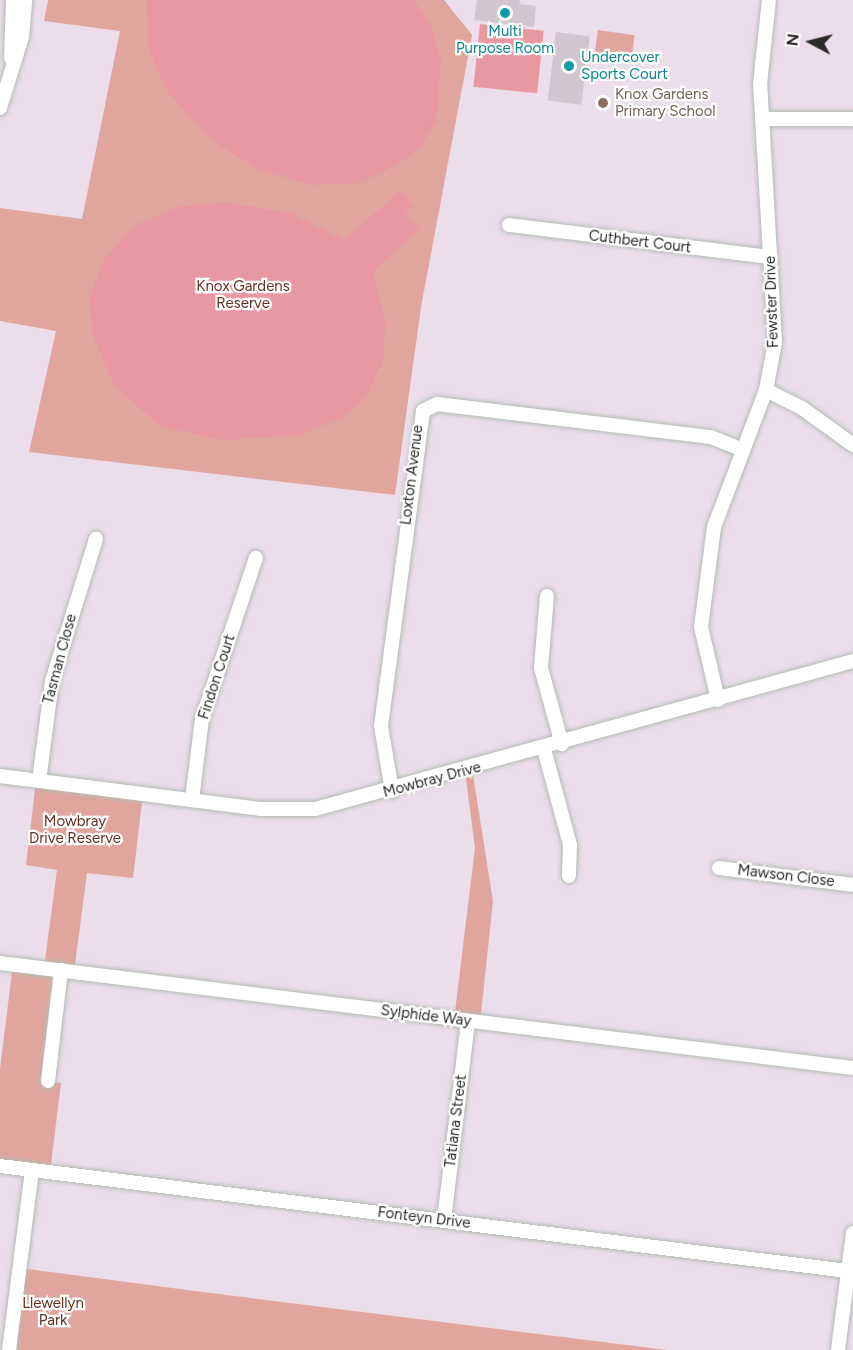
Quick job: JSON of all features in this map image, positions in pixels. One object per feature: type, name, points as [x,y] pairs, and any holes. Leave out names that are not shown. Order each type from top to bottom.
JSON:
[{"type":"street","name":"Fewster Drive","points":[[718,700],[702,638],[702,616],[717,513],[766,390],[775,332],[760,71],[769,0]]},
{"type":"street","points":[[0,108],[11,63],[15,2]]},
{"type":"street","points":[[762,119],[853,119]]},
{"type":"street","name":"Cuthbert Court","points":[[509,225],[771,257]]},
{"type":"street","points":[[766,390],[802,408],[853,445]]},
{"type":"street","name":"Loxton Avenue","points":[[392,791],[381,726],[423,411],[437,404],[711,437],[741,449]]},
{"type":"street","name":"Tasman Close","points":[[39,781],[52,681],[96,539]]},
{"type":"street","name":"Findon Court","points":[[192,800],[202,719],[256,558]]},
{"type":"street","points":[[547,596],[542,668],[562,744]]},
{"type":"street","name":"Mowbray Drive","points":[[0,776],[293,810],[392,791],[853,661]]},
{"type":"street","points":[[544,749],[570,845],[569,876]]},
{"type":"street","name":"Mawson Close","points":[[719,868],[853,885]]},
{"type":"street","name":"Sylphide Way","points":[[0,963],[853,1068]]},
{"type":"street","points":[[48,1081],[61,970]]},
{"type":"street","name":"Tatiana Street","points":[[444,1220],[468,1022]]},
{"type":"street","name":"Fonteyn Drive","points":[[0,1166],[848,1271]]},
{"type":"street","points":[[9,1350],[32,1170]]},
{"type":"street","points":[[838,1350],[853,1233]]},
{"type":"green space","name":"Knox Gardens Reserve","points":[[48,0],[444,0],[472,35],[421,307],[395,495],[29,452],[56,331],[0,321],[0,208],[82,219],[120,31],[44,21]]},
{"type":"green space","points":[[147,0],[414,0],[432,29],[441,59],[436,121],[421,146],[399,164],[359,183],[313,185],[260,170],[212,141],[167,91],[148,48]]},
{"type":"green space","points":[[480,24],[544,31],[537,93],[473,87]]},
{"type":"green space","points":[[598,30],[635,35],[631,62],[594,57]]},
{"type":"green space","points":[[400,191],[414,206],[405,214],[419,230],[372,272],[385,319],[384,358],[366,396],[346,415],[301,435],[221,440],[160,426],[114,385],[92,333],[90,295],[105,258],[137,224],[179,207],[224,202],[289,213],[344,240]]},
{"type":"green space","points":[[472,769],[493,901],[480,1023],[454,1020],[475,848],[465,771]]},
{"type":"green space","name":"Mowbray Drive Reserve","points":[[36,781],[143,794],[133,878],[87,873],[74,972],[61,971],[48,1081],[61,1083],[50,1172],[0,1166],[0,1069],[13,964],[44,968],[57,870],[26,865]]},
{"type":"green space","name":"Llewellyn Park","points":[[20,1268],[195,1291],[667,1350],[9,1350]]},
{"type":"building","name":"Multi Purpose Room","points":[[477,0],[520,0],[519,4],[536,6],[534,27],[474,20]]},
{"type":"building","name":"Undercover Sports Court","points":[[556,32],[590,36],[581,105],[548,100]]},
{"type":"place","name":"Multi Purpose Room","points":[[505,13]]},
{"type":"place","name":"Undercover Sports Court","points":[[569,66]]},
{"type":"place","name":"Knox Gardens Primary School","points":[[603,103]]}]
